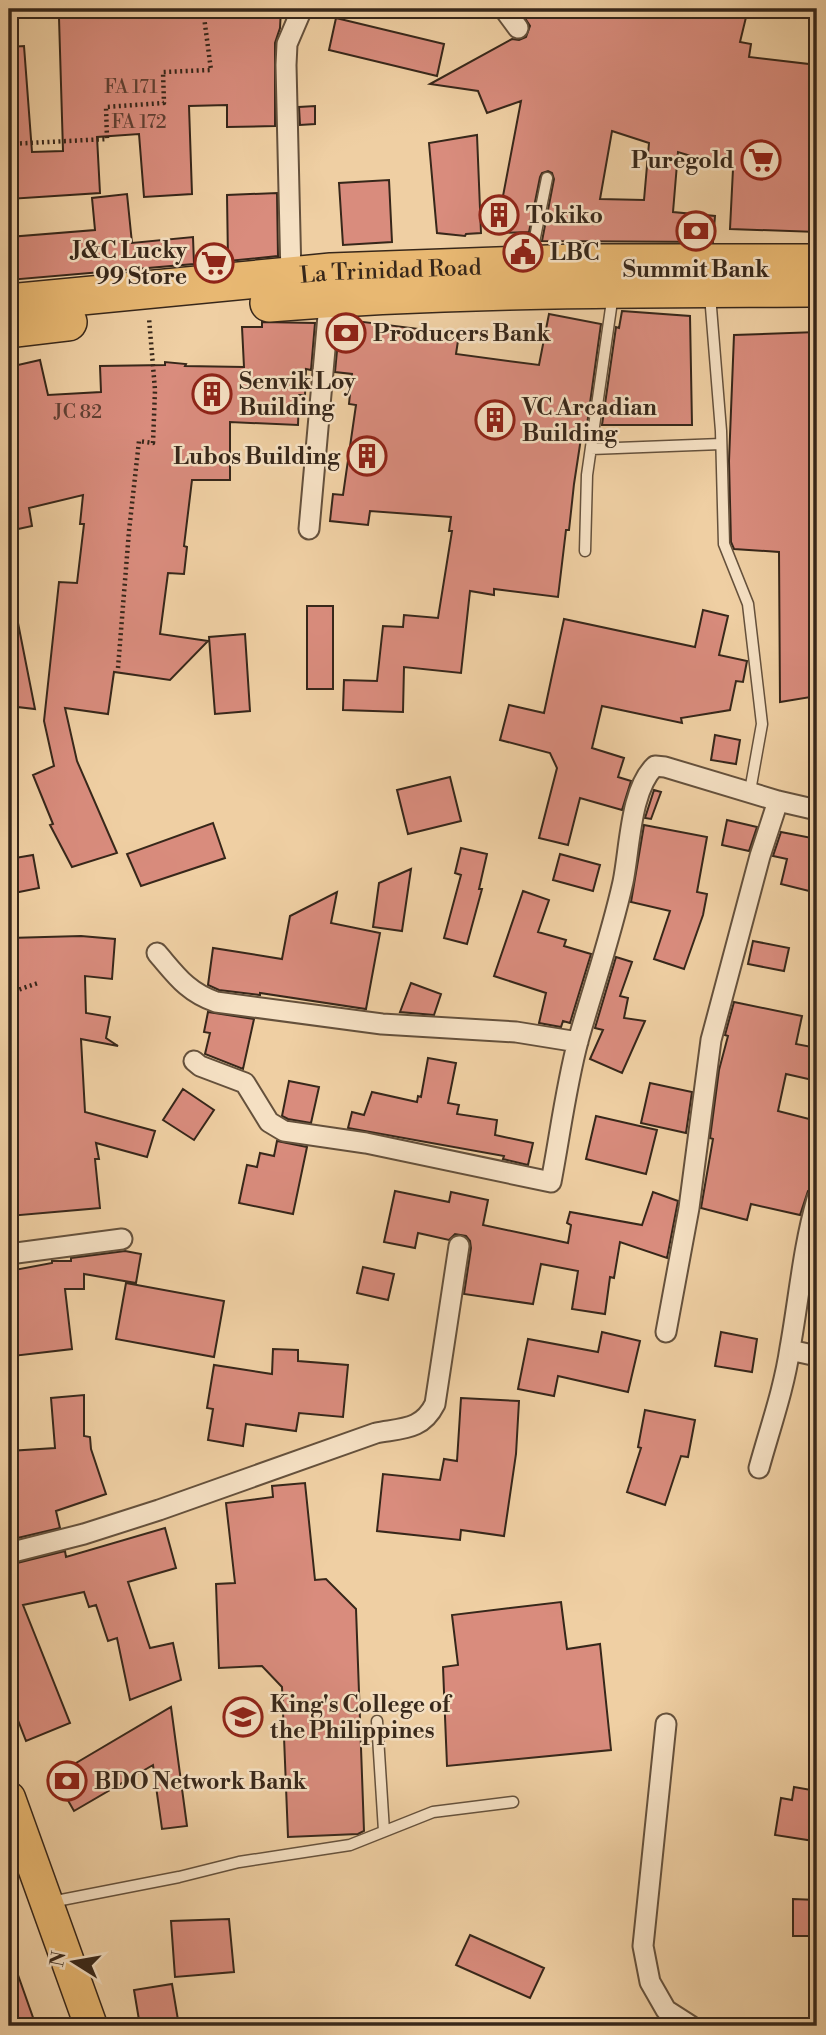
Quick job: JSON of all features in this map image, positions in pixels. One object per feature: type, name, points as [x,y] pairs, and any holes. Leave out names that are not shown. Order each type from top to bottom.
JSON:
[{"type":"highway","name":"La Trinidad Road","points":[[9,329],[148,313],[330,285],[709,275],[817,263]]},
{"type":"highway","name":"La Trinidad Road","points":[[709,275],[817,288]]},
{"type":"highway","name":"La Trinidad Road","points":[[9,303],[290,276],[330,285]]},
{"type":"main road","points":[[9,1798],[90,2026]]},
{"type":"street","points":[[290,276],[286,65],[288,44],[302,9]]},
{"type":"street","points":[[504,9],[518,28]]},
{"type":"street","points":[[309,529],[330,285]]},
{"type":"street","points":[[194,1061],[245,1083],[269,1122],[284,1131],[366,1143],[551,1182],[578,1042],[623,882],[638,796],[648,773],[655,766],[665,766],[778,801],[817,810]]},
{"type":"street","points":[[666,1332],[689,1208],[711,1040],[753,880],[778,801]]},
{"type":"street","points":[[157,953],[181,982],[197,995],[216,1002],[382,1024],[516,1032],[578,1042]]},
{"type":"street","points":[[759,1468],[790,1350],[809,1228],[817,1199]]},
{"type":"street","points":[[9,1254],[122,1239]]},
{"type":"street","points":[[9,1553],[84,1534],[159,1510],[376,1433],[413,1427],[428,1418],[435,1404],[459,1246]]},
{"type":"street","points":[[790,1350],[817,1356]]},
{"type":"street","points":[[666,1724],[643,1945],[650,1982],[666,2010],[691,2026]]},
{"type":"lane","points":[[529,278],[547,178]]},
{"type":"lane","points":[[709,275],[721,444],[724,544],[748,604],[762,724],[750,791]]},
{"type":"lane","points":[[585,551],[587,475],[615,276]]},
{"type":"lane","points":[[592,449],[721,444]]},
{"type":"lane","points":[[377,1721],[384,1832]]},
{"type":"lane","points":[[48,1903],[239,1862],[350,1845],[433,1812],[513,1802]]},
{"type":"path","points":[[9,144],[107,139],[106,107],[164,103],[163,72],[211,70],[203,9]]},
{"type":"path","points":[[118,668],[139,441],[153,443],[155,390],[148,313]]},
{"type":"path","points":[[9,993],[38,983]]},
{"type":"building","points":[[126,9],[281,9],[280,28],[275,43],[275,126],[227,127],[227,105],[189,106],[192,194],[144,197],[139,134],[97,137],[100,193],[9,199],[9,47],[24,46],[32,152],[63,151],[59,18],[126,16]]},
{"type":"building","points":[[519,9],[687,9],[722,16],[724,9],[748,9],[740,42],[751,44],[749,57],[817,65],[817,232],[730,229],[733,169],[678,152],[673,212],[715,216],[713,242],[542,241],[554,179],[548,171],[540,177],[529,232],[496,233],[521,101],[487,113],[478,91],[430,84],[512,39],[526,37],[530,26]],"holes":[[[612,131],[649,143],[644,200],[600,199]]]},
{"type":"building","points":[[336,18],[444,44],[437,76],[329,50]]},
{"type":"building","points":[[315,106],[315,124],[300,125],[299,107]]},
{"type":"building","points":[[477,135],[481,233],[465,236],[437,233],[429,143]]},
{"type":"building","points":[[389,180],[392,242],[343,245],[339,183]]},
{"type":"building","points":[[277,193],[278,256],[228,261],[227,195]]},
{"type":"building","points":[[127,194],[132,243],[193,237],[194,264],[9,280],[9,237],[95,230],[92,198]]},
{"type":"building","points":[[622,311],[690,316],[692,425],[602,425],[616,327],[619,328]]},
{"type":"building","points":[[549,314],[601,324],[587,425],[583,425],[569,530],[566,530],[558,597],[494,589],[494,595],[470,591],[461,673],[404,667],[403,712],[343,710],[344,680],[377,681],[383,626],[403,627],[404,615],[438,618],[452,531],[449,531],[451,517],[370,511],[368,525],[330,521],[333,494],[343,495],[356,405],[349,404],[352,374],[335,372],[340,319],[459,334],[456,354],[539,365]]},
{"type":"building","points":[[262,322],[315,323],[311,370],[306,369],[305,395],[299,395],[298,425],[230,422],[230,480],[192,480],[184,546],[187,547],[184,574],[168,573],[160,634],[208,641],[170,680],[114,672],[108,714],[65,708],[77,761],[117,853],[72,867],[50,825],[53,824],[33,775],[54,766],[44,721],[59,582],[77,583],[84,524],[80,524],[83,495],[29,508],[32,526],[9,531],[9,367],[40,360],[48,395],[101,392],[100,366],[165,365],[165,362],[186,364],[185,366],[244,367],[242,327],[262,327]]},
{"type":"building","points":[[817,332],[817,696],[780,702],[779,552],[734,549],[731,542],[729,461],[734,335]]},
{"type":"building","points":[[307,606],[333,606],[333,689],[307,689]]},
{"type":"building","points":[[703,610],[728,616],[719,655],[747,661],[743,682],[736,681],[730,710],[681,718],[682,723],[602,706],[592,748],[624,758],[618,777],[631,781],[622,810],[580,798],[568,845],[539,838],[557,768],[550,753],[500,740],[509,705],[544,713],[564,619],[695,647]]},
{"type":"building","points":[[18,623],[35,709],[9,706],[9,624]]},
{"type":"building","points":[[245,634],[250,711],[215,714],[209,637]]},
{"type":"building","points":[[715,735],[740,740],[736,764],[711,760]]},
{"type":"building","points":[[450,777],[461,821],[408,834],[397,790]]},
{"type":"building","points":[[654,790],[661,792],[651,819],[645,818]]},
{"type":"building","points":[[727,820],[757,827],[749,851],[722,845]]},
{"type":"building","points":[[213,823],[225,858],[141,886],[127,854]]},
{"type":"building","points":[[644,825],[707,837],[697,892],[707,894],[703,915],[684,969],[654,959],[670,911],[631,902]]},
{"type":"building","points":[[781,832],[817,839],[817,893],[781,884],[787,859],[773,856]]},
{"type":"building","points":[[461,848],[487,854],[479,889],[482,889],[467,944],[444,938],[461,875],[455,873]]},
{"type":"building","points":[[560,854],[600,865],[593,891],[553,880]]},
{"type":"building","points":[[33,855],[39,888],[14,893],[9,859]]},
{"type":"building","points":[[411,869],[402,931],[373,927],[379,883]]},
{"type":"building","points":[[523,891],[549,900],[538,932],[566,940],[564,946],[591,954],[570,1023],[563,1021],[561,1027],[539,1023],[546,993],[494,976]]},
{"type":"building","points":[[337,892],[331,923],[380,933],[366,1009],[260,993],[219,990],[208,985],[213,948],[282,959],[290,916]]},
{"type":"building","points":[[81,936],[115,939],[112,979],[85,976],[86,1013],[110,1017],[106,1038],[118,1046],[81,1039],[85,1112],[155,1131],[147,1157],[96,1143],[100,1208],[9,1216],[9,938]]},
{"type":"building","points":[[753,941],[789,948],[784,971],[748,964]]},
{"type":"building","points":[[616,957],[632,962],[620,996],[628,998],[624,1018],[645,1021],[622,1073],[590,1059],[603,1030],[595,1028]]},
{"type":"building","points":[[411,983],[441,994],[434,1015],[400,1012]]},
{"type":"building","points":[[734,1002],[802,1016],[796,1044],[817,1048],[817,1081],[786,1074],[778,1111],[817,1121],[817,1187],[808,1191],[800,1215],[751,1204],[747,1220],[701,1208],[713,1139],[710,1138],[719,1070]]},
{"type":"building","points":[[208,1012],[254,1019],[243,1069],[205,1054],[210,1033],[204,1032]]},
{"type":"building","points":[[428,1058],[456,1063],[448,1103],[459,1105],[457,1114],[497,1120],[495,1135],[533,1143],[528,1165],[503,1159],[504,1156],[348,1128],[352,1112],[364,1115],[372,1092],[417,1102],[418,1096],[421,1097]]},
{"type":"building","points":[[289,1081],[319,1087],[311,1123],[282,1116]]},
{"type":"building","points":[[650,1083],[692,1092],[686,1133],[641,1123]]},
{"type":"building","points":[[183,1089],[214,1110],[194,1140],[163,1120]]},
{"type":"building","points":[[596,1116],[657,1130],[646,1174],[586,1159]]},
{"type":"building","points":[[277,1141],[307,1147],[293,1214],[239,1203],[247,1165],[257,1167],[260,1153],[274,1156]]},
{"type":"building","points":[[395,1191],[449,1202],[451,1192],[488,1200],[483,1225],[568,1243],[571,1225],[567,1223],[570,1212],[642,1225],[653,1192],[678,1201],[667,1258],[620,1242],[614,1278],[610,1277],[605,1314],[572,1309],[578,1271],[541,1264],[533,1304],[464,1294],[471,1248],[466,1236],[455,1234],[449,1240],[418,1233],[415,1248],[384,1242]]},
{"type":"building","points":[[125,1251],[141,1254],[136,1283],[84,1274],[84,1289],[65,1289],[72,1349],[13,1356],[9,1325],[9,1271],[52,1261],[71,1261],[71,1258]]},
{"type":"building","points":[[363,1267],[394,1274],[388,1300],[357,1293]]},
{"type":"building","points":[[126,1283],[224,1301],[214,1357],[116,1339]]},
{"type":"building","points":[[602,1332],[640,1341],[628,1392],[558,1376],[554,1396],[518,1389],[528,1339],[598,1352]]},
{"type":"building","points":[[721,1332],[757,1339],[752,1372],[715,1366]]},
{"type":"building","points":[[273,1349],[298,1350],[298,1361],[348,1365],[343,1417],[299,1413],[296,1431],[246,1424],[243,1446],[208,1440],[213,1409],[207,1408],[214,1365],[272,1374]]},
{"type":"building","points":[[84,1395],[84,1436],[90,1437],[91,1449],[106,1494],[56,1511],[60,1528],[9,1540],[9,1451],[55,1448],[51,1398]]},
{"type":"building","points":[[461,1398],[519,1401],[516,1454],[504,1536],[461,1530],[460,1540],[377,1531],[383,1474],[440,1480],[444,1459],[457,1461]]},
{"type":"building","points":[[645,1410],[695,1420],[688,1457],[681,1456],[665,1505],[627,1492],[641,1448],[638,1447]]},
{"type":"building","points":[[305,1483],[315,1580],[326,1579],[356,1609],[364,1831],[358,1834],[288,1837],[282,1687],[262,1666],[219,1668],[216,1584],[235,1583],[226,1503],[273,1497],[272,1486]]},
{"type":"building","points":[[165,1528],[176,1568],[128,1582],[150,1648],[173,1643],[181,1680],[130,1700],[117,1638],[108,1641],[96,1605],[89,1607],[84,1592],[23,1605],[70,1723],[26,1741],[9,1697],[9,1565],[65,1551],[66,1557]]},
{"type":"building","points":[[561,1602],[567,1649],[600,1644],[611,1750],[447,1766],[443,1667],[458,1665],[452,1615]]},
{"type":"building","points":[[171,1707],[187,1826],[162,1829],[153,1765],[74,1811],[54,1776]]},
{"type":"building","points":[[794,1787],[817,1791],[814,1841],[775,1835],[781,1798],[792,1800]]},
{"type":"building","points":[[793,1899],[817,1900],[817,1936],[793,1936]]},
{"type":"building","points":[[229,1919],[234,1972],[175,1977],[171,1921]]},
{"type":"building","points":[[470,1935],[544,1968],[530,1998],[456,1965]]},
{"type":"building","points":[[12,1958],[36,2026],[9,2026],[9,1959]]},
{"type":"building","points":[[172,1984],[179,2026],[140,2026],[134,1990]]},
{"type":"place","name":"Puregold","points":[[761,160]]},
{"type":"place","name":"Tokiko","points":[[499,215]]},
{"type":"place","name":"Summit Bank","points":[[696,231]]},
{"type":"place","name":"LBC","points":[[523,252]]},
{"type":"place","name":"J&C Lucky 99 Store","points":[[214,263]]},
{"type":"place","name":"Producers Bank","points":[[346,333]]},
{"type":"place","name":"Senvik Loy Building","points":[[212,394]]},
{"type":"place","name":"VC Arcadian Building","points":[[495,420]]},
{"type":"place","name":"Lubos Building","points":[[367,456]]},
{"type":"place","name":"King's College of the Philippines","points":[[243,1717]]},
{"type":"place","name":"BDO Network Bank","points":[[67,1781]]}]
